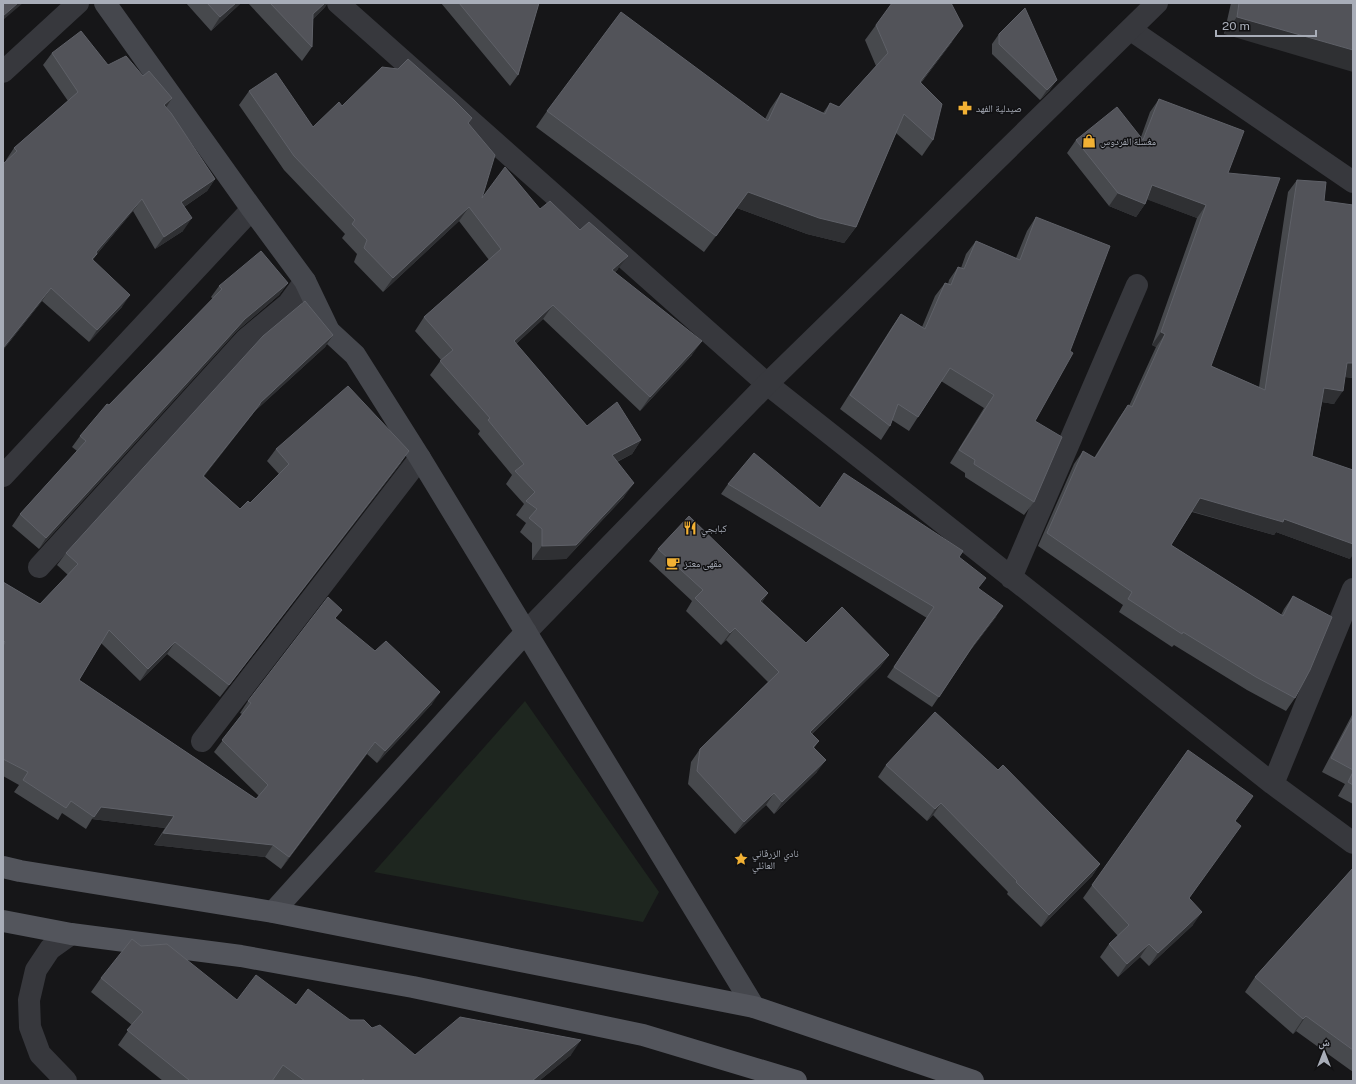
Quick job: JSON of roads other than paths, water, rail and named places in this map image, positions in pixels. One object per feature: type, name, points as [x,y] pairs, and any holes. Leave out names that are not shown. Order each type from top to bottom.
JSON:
[{"type":"main road","points":[[105,3],[305,281],[329,331],[356,354],[754,1007]]},
{"type":"main road","points":[[273,912],[526,632]]},
{"type":"main road","points":[[3,867],[273,912],[754,1007],[972,1081]]},
{"type":"main road","points":[[3,921],[71,934],[241,956],[413,986],[643,1035],[796,1081]]},
{"type":"street","points":[[3,72],[78,3]]},
{"type":"street","points":[[338,3],[766,384],[1273,784],[1353,843]]},
{"type":"street","points":[[526,632],[766,384],[1157,3]]},
{"type":"street","points":[[1131,30],[1353,182]]},
{"type":"street","points":[[3,476],[252,209]]},
{"type":"street","points":[[39,567],[246,339],[288,304],[305,281]]},
{"type":"street","points":[[1012,578],[1138,285]]},
{"type":"street","points":[[202,741],[420,458]]},
{"type":"street","points":[[1273,784],[1353,589]]},
{"type":"street","points":[[66,1081],[40,1054],[30,1028],[29,1000],[36,970],[50,950],[71,934]]},
{"type":"place","name":"صيدلية الفهد","points":[[965,108]]},
{"type":"place","name":"مغسلة الفردوس","points":[[1089,141]]},
{"type":"place","name":"كبابجي","points":[[690,528]]},
{"type":"place","name":"مقهى معتز","points":[[673,563]]},
{"type":"place","name":"نادي الزرقاني العائلي","points":[[741,859]]}]
